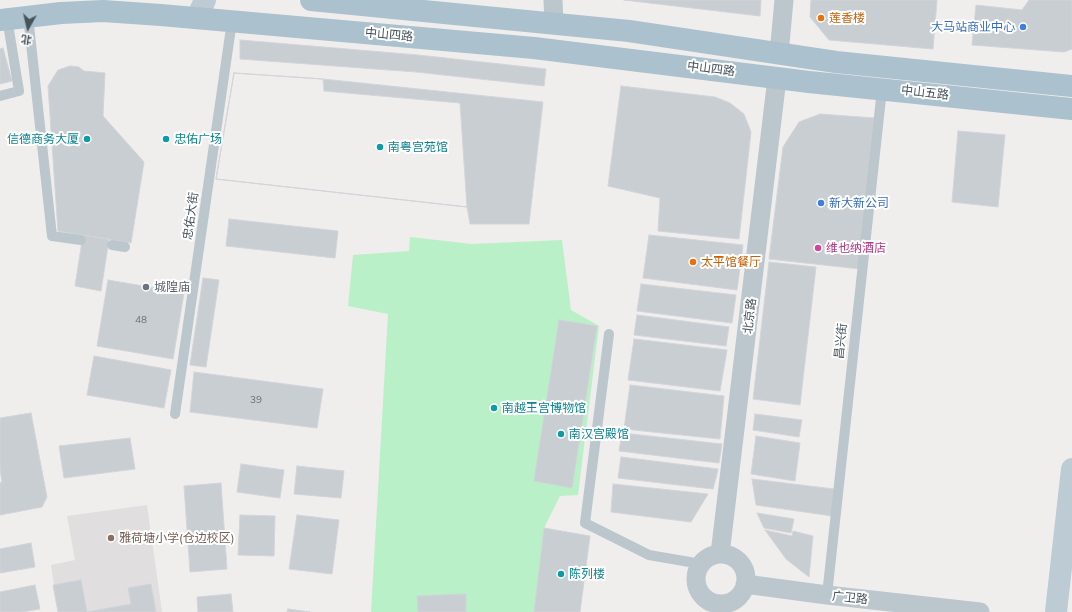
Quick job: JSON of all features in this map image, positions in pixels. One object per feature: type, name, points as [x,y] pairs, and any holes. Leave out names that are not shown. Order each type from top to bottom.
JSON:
[{"type":"main road","name":"中山四路","points":[[311,0],[554,23],[701,41],[779,54]]},
{"type":"main road","name":"中山四路","points":[[12,18],[198,6],[232,21],[534,48],[777,78]]},
{"type":"main road","name":"中山五路","points":[[779,54],[935,73],[1072,86]]},
{"type":"main road","name":"中山五路","points":[[777,78],[1072,109]]},
{"type":"street","points":[[553,0],[554,23]]},
{"type":"street","points":[[779,54],[784,0]]},
{"type":"street","name":"北京路","points":[[720,554],[777,78]]},
{"type":"street","points":[[1056,612],[1072,469]]},
{"type":"street","points":[[720,554],[735,558],[740,563],[746,577],[745,584],[738,597],[725,603],[711,601],[704,597],[697,585],[696,578],[701,564],[713,555],[720,554]]},
{"type":"street","name":"广卫路","points":[[745,584],[827,595],[980,612]]},
{"type":"lane","points":[[0,96],[19,91],[12,18]]},
{"type":"lane","points":[[12,18],[52,236],[80,240]]},
{"type":"lane","name":"忠佑大街","points":[[176,414],[232,21]]},
{"type":"lane","name":"昌兴街","points":[[827,595],[882,89]]},
{"type":"lane","points":[[112,245],[126,248]]},
{"type":"lane","points":[[609,334],[585,523],[649,555],[701,564]]},
{"type":"shaded area","name":"雅荷塘小学(仓边校区)","points":[[147,505],[162,612],[58,612],[51,565],[75,560],[67,516]]},
{"type":"green space","points":[[410,237],[472,244],[562,240],[571,310],[599,326],[578,495],[560,496],[544,528],[534,612],[371,612],[388,314],[348,306],[353,255],[409,251]]},
{"type":"building","points":[[624,0],[761,0],[760,16]]},
{"type":"building","points":[[811,0],[937,0],[933,49],[829,40],[810,17]]},
{"type":"building","name":"大马站商业中心","points":[[1029,0],[1072,0],[1072,49],[1064,52],[972,45],[976,5],[1022,10]]},
{"type":"building","points":[[240,40],[418,55],[546,69],[544,86],[416,72],[240,59]]},
{"type":"building","points":[[3,48],[12,81],[0,84],[0,49]]},
{"type":"building","name":"信德商务大厦","points":[[70,66],[79,67],[84,71],[105,73],[103,116],[144,162],[131,243],[58,231],[48,86],[58,70]]},
{"type":"building","name":"南粤宫苑馆","points":[[234,73],[323,79],[543,102],[529,224],[470,224],[467,207],[216,179]]},
{"type":"building","name":"南粤宫苑馆","points":[[234,73],[323,79],[324,91],[460,103],[467,207],[216,179]]},
{"type":"building","points":[[621,86],[715,97],[730,103],[744,114],[751,132],[739,239],[658,231],[660,198],[608,186]]},
{"type":"building","name":"新大新公司","points":[[820,114],[874,118],[860,269],[769,259],[783,147],[799,122]]},
{"type":"building","points":[[958,131],[1005,135],[998,207],[952,202]]},
{"type":"building","points":[[229,219],[338,231],[335,258],[226,246]]},
{"type":"building","points":[[83,235],[109,239],[101,291],[75,286]]},
{"type":"building","name":"太平馆餐厅","points":[[649,235],[743,245],[737,290],[643,278]]},
{"type":"building","points":[[769,262],[816,267],[800,405],[753,399]]},
{"type":"building","points":[[203,278],[219,280],[206,367],[190,365]]},
{"type":"building","name":"城隍庙","points":[[108,280],[184,293],[173,359],[97,346]]},
{"type":"building","points":[[641,284],[736,295],[732,323],[637,311]]},
{"type":"building","points":[[637,315],[729,327],[726,346],[634,335]]},
{"type":"building","name":"南汉宫殿馆","points":[[559,320],[597,326],[572,488],[534,481]]},
{"type":"building","points":[[634,339],[727,350],[720,391],[628,380]]},
{"type":"building","points":[[94,356],[171,370],[164,408],[87,395]]},
{"type":"building","points":[[194,372],[323,389],[317,428],[190,412]]},
{"type":"building","points":[[630,385],[724,396],[720,439],[624,429]]},
{"type":"building","points":[[31,413],[47,497],[42,507],[0,515],[0,483],[2,482],[0,468],[0,418]]},
{"type":"building","points":[[755,414],[802,420],[799,437],[753,430]]},
{"type":"building","points":[[622,433],[722,444],[719,463],[619,451]]},
{"type":"building","points":[[756,436],[800,443],[795,481],[751,474]]},
{"type":"building","points":[[130,438],[135,469],[64,478],[59,446]]},
{"type":"building","points":[[621,457],[718,469],[713,489],[618,478]]},
{"type":"building","points":[[241,464],[284,470],[280,498],[237,492]]},
{"type":"building","points":[[297,466],[344,471],[341,498],[294,494]]},
{"type":"building","points":[[752,479],[834,489],[832,516],[756,505]]},
{"type":"building","points":[[221,483],[227,569],[190,572],[184,486]]},
{"type":"building","points":[[613,484],[708,494],[691,522],[611,512]]},
{"type":"building","points":[[757,513],[794,519],[791,533],[764,528]]},
{"type":"building","points":[[240,515],[275,516],[274,556],[238,555]]},
{"type":"building","points":[[297,515],[339,520],[332,574],[289,569]]},
{"type":"building","name":"陈列楼","points":[[544,528],[590,536],[580,612],[534,612]]},
{"type":"building","points":[[765,530],[792,536],[793,531],[813,536],[809,577],[786,559]]},
{"type":"building","points":[[31,543],[35,567],[0,573],[0,549]]},
{"type":"building","points":[[81,580],[87,612],[58,612],[53,585]]},
{"type":"building","points":[[151,584],[156,612],[87,612],[131,604],[128,588]]},
{"type":"building","points":[[35,585],[40,609],[22,612],[0,612],[0,592]]},
{"type":"building","points":[[231,594],[233,612],[198,612],[197,597]]},
{"type":"building","points":[[466,594],[466,612],[418,612],[417,596]]},
{"type":"building","points":[[288,609],[310,612],[287,612]]},
{"type":"place","name":"莲香楼","points":[[821,18]]},
{"type":"place","name":"大马站商业中心","points":[[1023,27]]},
{"type":"place","name":"信德商务大厦","points":[[87,139]]},
{"type":"place","name":"忠佑广场","points":[[166,139]]},
{"type":"place","name":"南粤宫苑馆","points":[[380,147]]},
{"type":"place","name":"新大新公司","points":[[821,203]]},
{"type":"place","name":"维也纳酒店","points":[[818,248]]},
{"type":"place","name":"太平馆餐厅","points":[[693,262]]},
{"type":"place","name":"城隍庙","points":[[146,287]]},
{"type":"place","name":"南越王宫博物馆","points":[[494,408]]},
{"type":"place","name":"南汉宫殿馆","points":[[561,434]]},
{"type":"place","name":"雅荷塘小学(仓边校区)","points":[[111,538]]},
{"type":"place","name":"陈列楼","points":[[561,574]]}]
